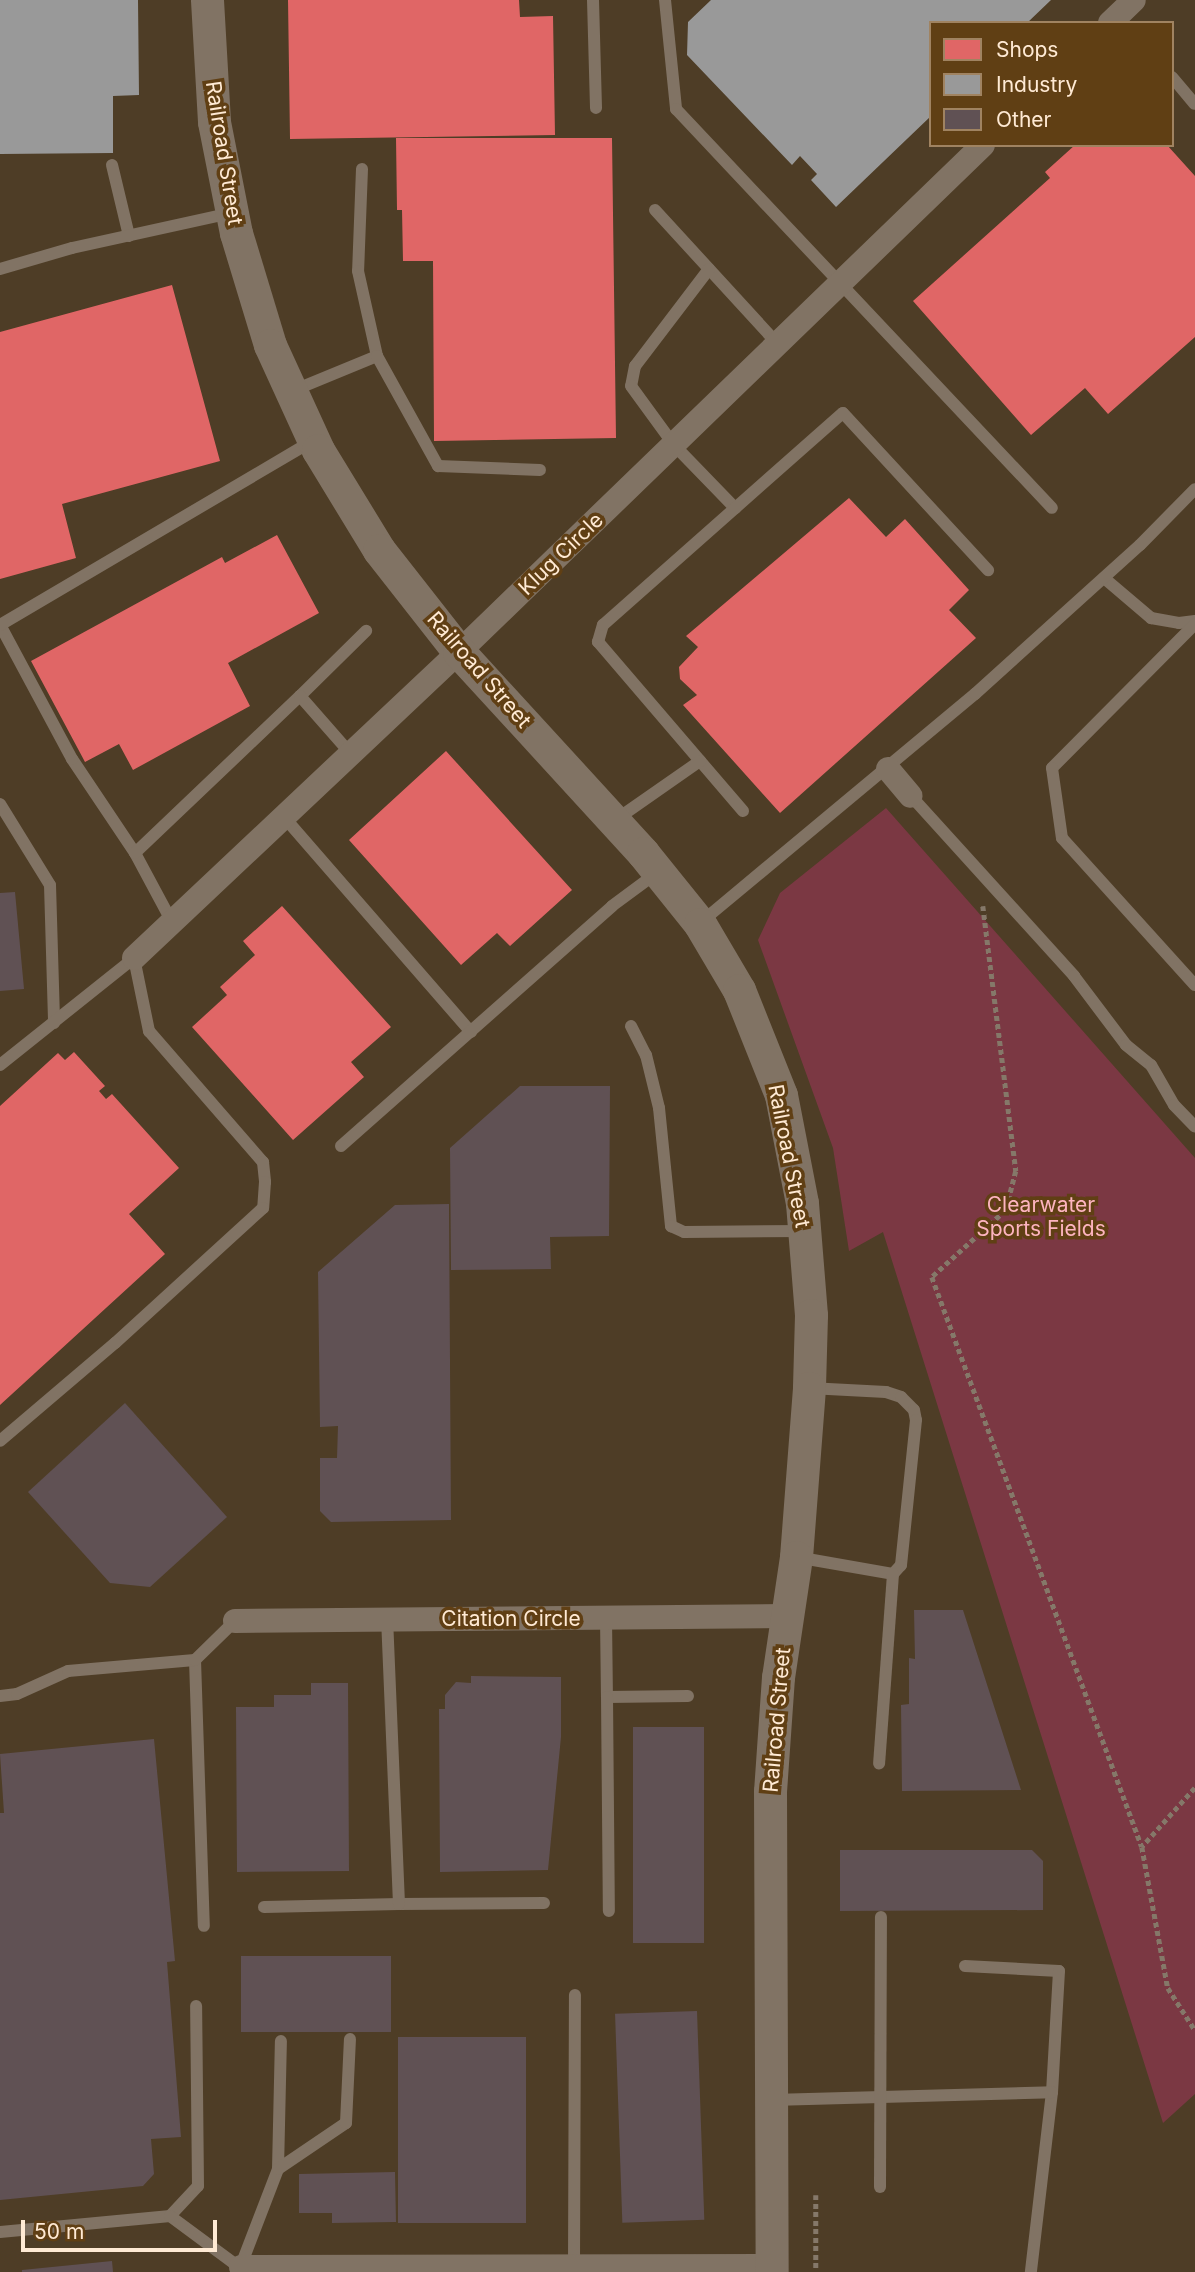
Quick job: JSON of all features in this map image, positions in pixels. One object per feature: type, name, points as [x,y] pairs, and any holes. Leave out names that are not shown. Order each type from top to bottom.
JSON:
[{"type":"main road","name":"Railroad Street","points":[[207,0],[214,122],[232,212],[270,345],[313,440],[379,550],[459,652],[614,821],[700,924],[739,990],[781,1095],[803,1203],[811,1315],[809,1388],[796,1556],[778,1677],[770,1791],[772,2269]]},
{"type":"street","name":"Klug Circle","points":[[134,958],[459,652],[982,147]]},
{"type":"street","points":[[888,769],[912,796]]},
{"type":"street","name":"Citation Circle","points":[[235,1622],[786,1616]]},
{"type":"street","points":[[241,2270],[546,2269],[574,2266],[772,2269]]},
{"type":"lane","points":[[593,0],[596,108]]},
{"type":"lane","points":[[666,0],[676,109],[1052,509]]},
{"type":"lane","points":[[1174,79],[1195,104]]},
{"type":"lane","points":[[112,165],[129,236]]},
{"type":"lane","points":[[362,169],[358,271],[377,356],[438,466],[540,470]]},
{"type":"lane","points":[[655,210],[778,344]]},
{"type":"lane","points":[[0,269],[232,212]]},
{"type":"lane","points":[[709,269],[635,366],[631,386],[674,445],[735,508]]},
{"type":"lane","points":[[291,391],[377,356]]},
{"type":"lane","points":[[743,811],[598,642],[603,625],[843,413],[988,570]]},
{"type":"lane","points":[[172,922],[135,853],[72,759],[0,625],[313,440]]},
{"type":"lane","points":[[700,924],[888,769],[1104,578],[1195,489]]},
{"type":"lane","points":[[1104,578],[1151,618],[1178,623],[1195,622]]},
{"type":"lane","points":[[1195,622],[1052,768],[1062,838],[1195,985]]},
{"type":"lane","points":[[135,853],[366,631]]},
{"type":"lane","points":[[300,696],[351,754]]},
{"type":"lane","points":[[614,821],[700,761]]},
{"type":"lane","points":[[912,796],[1074,976],[1126,1045],[1151,1065],[1174,1105],[1195,1127]]},
{"type":"lane","points":[[0,804],[51,885],[54,1023]]},
{"type":"lane","points":[[284,817],[471,1031]]},
{"type":"lane","points":[[341,1146],[612,906],[659,872]]},
{"type":"lane","points":[[0,1065],[134,958],[149,1031],[263,1162],[263,1208],[115,1343],[0,1441]]},
{"type":"lane","points":[[631,1026],[646,1055],[659,1108],[671,1226],[684,1232],[804,1231]]},
{"type":"lane","points":[[809,1388],[886,1392],[908,1401],[916,1420],[901,1565],[893,1574],[879,1763]]},
{"type":"lane","points":[[796,1556],[893,1574]]},
{"type":"lane","points":[[606,1618],[609,1911]]},
{"type":"lane","points":[[387,1620],[399,1905]]},
{"type":"lane","points":[[0,1696],[17,1694],[68,1671],[195,1660],[235,1622]]},
{"type":"lane","points":[[195,1660],[204,1926]]},
{"type":"lane","points":[[607,1697],[688,1696]]},
{"type":"lane","points":[[264,1907],[544,1903]]},
{"type":"lane","points":[[880,2187],[878,2097],[881,1917]]},
{"type":"lane","points":[[965,1966],[1059,1971],[1052,2092],[1031,2272]]},
{"type":"lane","points":[[574,2266],[575,1995]]},
{"type":"lane","points":[[0,2232],[170,2216],[198,2186],[196,2006]]},
{"type":"lane","points":[[278,2169],[346,2123],[350,2039]]},
{"type":"lane","points":[[170,2216],[241,2270],[278,2169],[281,2041]]},
{"type":"lane","points":[[771,2100],[1052,2092]]},
{"type":"path","points":[[979,872],[1016,1171],[1006,1210],[932,1277],[1142,1847],[1168,1987],[1195,2030]]},
{"type":"path","points":[[1142,1847],[1195,1788]]},
{"type":"path","points":[[816,2195],[816,2272]]},
{"type":"green space","name":"Clearwater Sports Fields","points":[[886,808],[1195,1158],[1195,2094],[1163,2123],[883,1232],[849,1251],[833,1148],[758,940],[780,893]]},
{"type":"building: Shops","points":[[288,0],[519,0],[520,17],[553,16],[555,135],[290,139]]},
{"type":"building: Shops","points":[[396,138],[612,138],[616,438],[434,441],[433,261],[403,261],[402,210],[397,210]]},
{"type":"building: Shops","points":[[1073,147],[1169,147],[1195,176],[1195,337],[1108,414],[1085,388],[1031,435],[913,301],[1050,178],[1045,172]]},
{"type":"building: Shops","points":[[172,285],[220,461],[62,504],[76,558],[0,579],[0,332]]},
{"type":"building: Shops","points":[[849,498],[886,537],[905,519],[969,590],[949,610],[976,638],[780,813],[683,705],[697,695],[680,679],[679,667],[698,647],[686,636]]},
{"type":"building: Shops","points":[[277,535],[319,613],[228,663],[250,706],[133,770],[119,744],[85,762],[31,661],[222,557],[225,563]]},
{"type":"building: Shops","points":[[446,751],[572,890],[510,946],[497,933],[461,965],[349,840]]},
{"type":"building: Shops","points":[[282,906],[391,1027],[351,1062],[364,1077],[293,1140],[192,1027],[227,995],[220,987],[255,955],[243,941]]},
{"type":"building: Shops","points":[[74,1052],[105,1086],[99,1091],[106,1099],[112,1094],[179,1168],[129,1214],[165,1254],[0,1405],[0,1106],[58,1053],[65,1060]]},
{"type":"building: Industry","points":[[0,0],[138,0],[139,95],[113,96],[113,153],[0,154]]},
{"type":"building: Industry","points":[[711,0],[1051,0],[1029,21],[929,21],[929,118],[836,207],[811,180],[817,174],[800,156],[792,165],[687,55],[688,22]]},
{"type":"building: Other","points":[[15,892],[24,989],[0,991],[0,893]]},
{"type":"building: Other","points":[[520,1086],[610,1086],[609,1236],[550,1237],[551,1269],[451,1270],[450,1148]]},
{"type":"building: Other","points":[[449,1204],[451,1520],[331,1522],[320,1511],[320,1458],[337,1458],[338,1426],[320,1427],[318,1272],[395,1205]]},
{"type":"building: Other","points":[[125,1403],[227,1517],[150,1587],[110,1583],[28,1492]]},
{"type":"building: Other","points":[[914,1610],[963,1610],[1021,1790],[902,1791],[901,1705],[909,1704],[909,1658],[915,1659]]},
{"type":"building: Other","points":[[471,1676],[561,1677],[561,1737],[548,1870],[440,1872],[439,1709],[445,1709],[445,1695],[456,1682],[471,1683]]},
{"type":"building: Other","points":[[311,1683],[348,1683],[349,1871],[237,1872],[236,1707],[274,1707],[274,1695],[311,1695]]},
{"type":"building: Other","points":[[633,1727],[704,1727],[704,1943],[633,1943]]},
{"type":"building: Other","points":[[154,1739],[175,1961],[167,1962],[181,2137],[151,2139],[154,2174],[143,2186],[0,2200],[0,1813],[4,1813],[0,1754]]},
{"type":"building: Other","points":[[840,1850],[1032,1850],[1043,1861],[1043,1910],[840,1911]]},
{"type":"building: Other","points":[[241,1956],[391,1956],[391,2032],[241,2032]]},
{"type":"building: Other","points":[[697,2011],[704,2220],[622,2223],[615,2014]]},
{"type":"building: Other","points":[[398,2037],[526,2037],[526,2223],[398,2223]]},
{"type":"building: Other","points":[[395,2172],[396,2222],[332,2223],[332,2213],[299,2213],[299,2174]]},
{"type":"building: Other","points":[[112,2261],[113,2272],[22,2272],[22,2270]]}]
